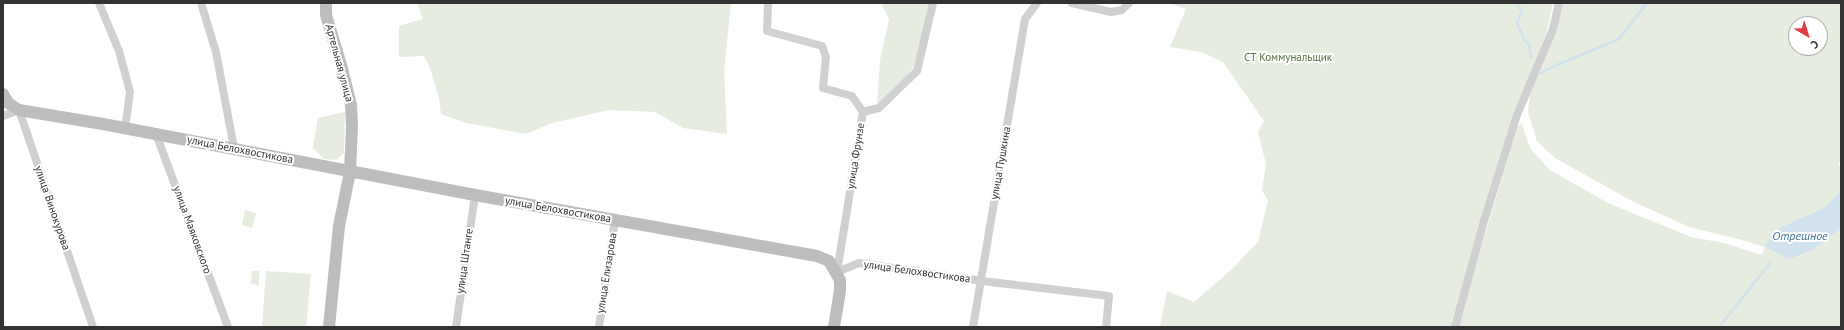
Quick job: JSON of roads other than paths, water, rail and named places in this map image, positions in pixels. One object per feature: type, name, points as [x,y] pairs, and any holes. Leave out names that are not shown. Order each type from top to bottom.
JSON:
[{"type":"main road","name":"Артельная улица","points":[[326,3],[326,15],[351,105],[352,126],[350,172]]},
{"type":"main road","name":"улица Винокурова","points":[[3,94],[8,103],[19,110]]},
{"type":"main road","name":"улица Белохвостикова","points":[[19,110],[234,148],[350,172],[475,195],[817,256],[829,261],[836,272]]},
{"type":"main road","points":[[329,327],[339,226],[350,172]]},
{"type":"main road","name":"улица Фрунзе","points":[[834,327],[840,291],[840,280],[836,272]]},
{"type":"street","points":[[99,3],[119,51],[130,92],[125,128]]},
{"type":"street","points":[[201,3],[216,52],[234,148]]},
{"type":"street","name":"улица Фрунзе","points":[[768,3],[767,31],[822,46],[826,57],[823,88],[852,96],[863,112],[836,272]]},
{"type":"street","points":[[863,112],[879,108],[917,72],[933,3]]},
{"type":"street","name":"улица Пушкина","points":[[973,327],[982,281],[1025,19],[1037,3]]},
{"type":"street","points":[[1072,3],[1111,12],[1122,10],[1129,3]]},
{"type":"street","points":[[1455,327],[1484,221],[1517,115],[1553,29],[1559,3]]},
{"type":"street","points":[[3,116],[19,110]]},
{"type":"street","name":"улица Винокурова","points":[[19,110],[93,327]]},
{"type":"street","name":"улица Маяковского","points":[[156,134],[228,327]]},
{"type":"street","name":"улица Штанге","points":[[456,327],[475,195]]},
{"type":"street","name":"улица Елизарова","points":[[599,327],[615,220]]},
{"type":"street","name":"улица Белохвостикова","points":[[836,272],[860,263],[982,281],[1109,296],[1106,327]]},
{"type":"water","name":"Отрешное","points":[[1841,190],[1841,228],[1812,250],[1789,259],[1769,249],[1765,245],[1779,228],[1825,207]]},
{"type":"waterway","points":[[1517,3],[1522,12],[1517,23],[1524,39],[1529,45],[1531,57]]},
{"type":"waterway","points":[[1541,73],[1619,39],[1647,3]]},
{"type":"waterway","points":[[1719,327],[1771,262]]},
{"type":"park label","name":"СТ Коммунальщик","points":[[1288,58]]}]
